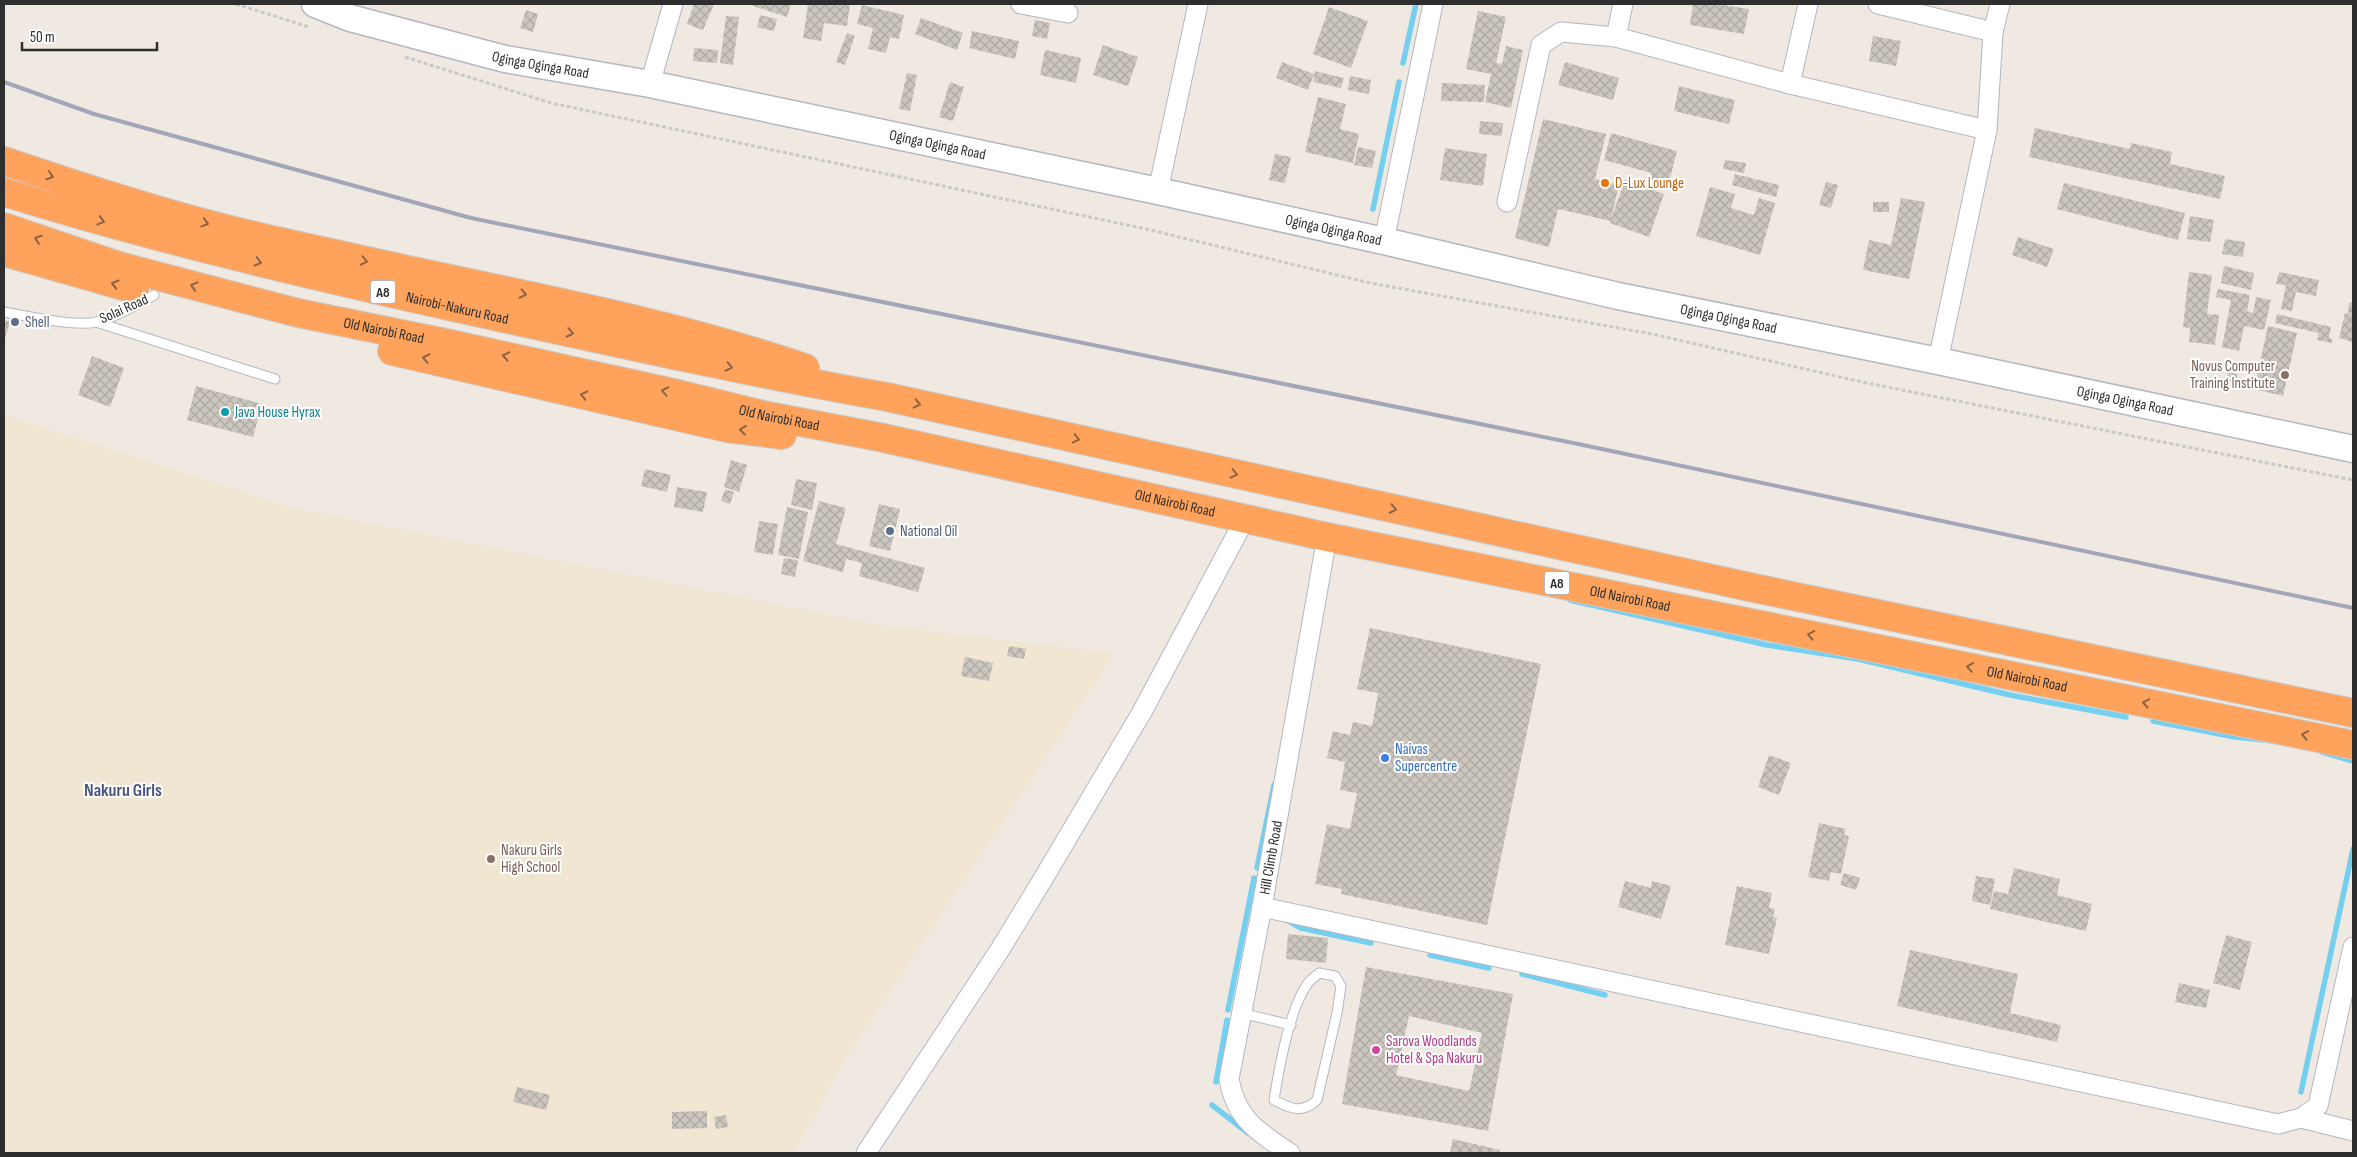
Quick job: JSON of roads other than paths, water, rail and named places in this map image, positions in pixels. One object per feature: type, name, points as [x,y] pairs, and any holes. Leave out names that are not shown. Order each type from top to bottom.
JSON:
[{"type":"highway","points":[[4,161],[89,189],[210,225],[392,267],[535,296],[721,341],[803,367],[887,397]]},
{"type":"highway","name":"Nairobi-Nakuru Road","points":[[4,192],[166,239],[323,279],[766,376],[887,397]]},
{"type":"highway","name":"Old Nairobi Road","points":[[4,228],[119,266],[298,313],[630,383],[763,415],[879,437],[1246,517],[1327,537],[2353,745]]},
{"type":"highway","points":[[4,252],[154,295],[727,428],[803,437],[879,437]]},
{"type":"highway","name":"A8","points":[[887,397],[1754,588],[2353,713]]},
{"type":"street","points":[[650,84],[673,4]]},
{"type":"street","points":[[1021,4],[1068,13]]},
{"type":"street","points":[[1158,191],[1198,4]]},
{"type":"street","points":[[1384,241],[1433,4]]},
{"type":"street","points":[[1616,37],[1623,4]]},
{"type":"street","points":[[1790,84],[1808,4]]},
{"type":"street","points":[[1878,4],[1993,32]]},
{"type":"street","points":[[1938,361],[1987,130],[1993,32],[2000,4]]},
{"type":"street","name":"Oginga Oginga Road","points":[[312,16],[350,18],[506,59],[650,84],[1158,191],[1384,241],[1618,296],[1938,361],[2353,449]]},
{"type":"street","points":[[1507,202],[1541,45],[1561,32],[1616,37],[1790,84],[1987,130]]},
{"type":"street","points":[[866,1153],[1001,948],[1044,879],[1150,697],[1246,517]]},
{"type":"street","name":"Hill Climb Road","points":[[1290,1153],[1248,1124],[1232,1095],[1229,1078],[1262,907],[1327,537]]},
{"type":"street","points":[[1262,907],[2278,1124],[2301,1118],[2318,1106],[2353,947]]},
{"type":"street","points":[[2301,1118],[2353,1131]]},
{"type":"lane","name":"Solai Road","points":[[4,312],[59,321],[96,322],[125,311],[154,295]]},
{"type":"lane","points":[[96,322],[276,379]]},
{"type":"lane","points":[[1319,973],[1335,976],[1341,986],[1337,1013],[1317,1100],[1309,1108],[1298,1109],[1274,1100],[1291,1025],[1308,983],[1319,973]]},
{"type":"lane","points":[[1241,1013],[1291,1025]]},
{"type":"waterway","points":[[1403,63],[1416,4]]},
{"type":"waterway","points":[[1373,209],[1399,82]]},
{"type":"waterway","points":[[1570,600],[1767,645],[1858,659],[2010,695],[2126,717]]},
{"type":"waterway","points":[[2153,721],[2235,737],[2264,740]]},
{"type":"waterway","points":[[2322,752],[2353,761]]},
{"type":"waterway","points":[[1257,868],[1274,785]]},
{"type":"waterway","points":[[2301,1092],[2353,849]]},
{"type":"waterway","points":[[1228,1010],[1254,878]]},
{"type":"waterway","points":[[1287,920],[1301,928],[1371,943]]},
{"type":"waterway","points":[[1430,955],[1489,968]]},
{"type":"waterway","points":[[1522,974],[1605,995]]},
{"type":"waterway","points":[[1216,1082],[1227,1020]]},
{"type":"waterway","points":[[1212,1105],[1248,1133]]},
{"type":"railway","points":[[4,82],[94,114],[471,218],[1583,445],[2353,608]]},
{"type":"place","name":"D-Lux Lounge","points":[[1605,183]]},
{"type":"place","name":"Shell","points":[[15,322]]},
{"type":"place","name":"Novus Computer Training Institute","points":[[2285,375]]},
{"type":"place","name":"Java House Hyrax","points":[[225,412]]},
{"type":"place","name":"National Oil","points":[[890,531]]},
{"type":"place","name":"Naivas Supercentre","points":[[1385,758]]},
{"type":"place","name":"Nakuru Girls High School","points":[[491,859]]},
{"type":"place","name":"Sarova Woodlands Hotel & Spa Nakuru","points":[[1376,1050]]},
{"type":"district","name":"Nakuru Girls","points":[[123,790]]}]
